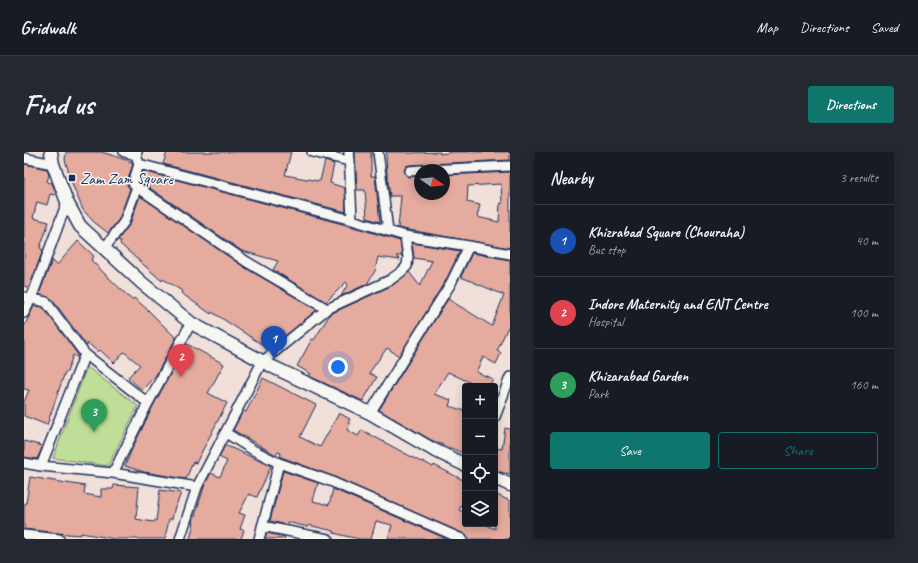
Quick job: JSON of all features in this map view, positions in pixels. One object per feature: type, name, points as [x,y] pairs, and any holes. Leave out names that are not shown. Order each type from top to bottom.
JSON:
[{"type":"main road","points":[[52,158],[67,202],[80,226],[142,283],[191,323],[262,362],[370,413],[432,449],[462,464]]},
{"type":"main road","points":[[498,479],[510,485]]},
{"type":"street","points":[[124,152],[405,236],[510,254]]},
{"type":"street","points":[[312,152],[349,156],[352,220]]},
{"type":"street","points":[[378,152],[388,231]]},
{"type":"street","points":[[138,157],[133,183],[137,187],[247,262],[327,309]]},
{"type":"street","points":[[24,158],[52,158]]},
{"type":"street","points":[[450,169],[510,166]]},
{"type":"street","points":[[410,171],[414,171]]},
{"type":"street","points":[[104,249],[124,222],[137,187]]},
{"type":"street","points":[[24,313],[28,298],[67,202]]},
{"type":"street","points":[[180,539],[198,487],[262,362],[327,309],[390,280],[401,272],[407,266],[408,257],[405,236]]},
{"type":"street","points":[[370,413],[451,283],[469,246]]},
{"type":"street","points":[[28,298],[46,302],[85,354],[148,403]]},
{"type":"street","points":[[113,473],[148,403],[191,323]]},
{"type":"street","points":[[41,466],[85,354]]},
{"type":"street","points":[[498,409],[510,377]]},
{"type":"street","points":[[226,432],[254,450],[279,463],[330,481],[462,539]]},
{"type":"street","points":[[24,463],[113,473],[198,487]]},
{"type":"street","points":[[259,539],[279,463]]},
{"type":"street","points":[[262,526],[328,539]]},
{"type":"street","points":[[24,535],[59,539]]},
{"type":"green space","points":[[87,367],[138,406],[108,466],[53,458]]},
{"type":"building","points":[[66,152],[102,152],[132,162],[133,164],[127,182],[130,189],[119,219],[108,233],[94,222],[83,210],[73,186],[65,160]]},
{"type":"building","points":[[167,152],[291,152],[285,175],[318,181],[320,181],[325,161],[334,164],[330,183],[345,188],[346,212],[163,164]]},
{"type":"building","points":[[355,152],[371,152],[371,176],[375,176],[380,222],[367,218],[365,190],[357,190]]},
{"type":"building","points":[[386,152],[440,152],[440,154],[453,152],[510,152],[510,160],[414,164],[406,166],[404,171],[408,177],[414,176],[414,200],[450,200],[450,175],[510,172],[510,248],[398,228],[401,196],[390,196]],"holes":[[[501,184],[502,204],[500,203],[499,222],[477,217],[480,205],[467,202],[468,186]]]},
{"type":"building","points":[[24,164],[47,169],[49,175],[47,182],[52,183],[56,193],[55,195],[50,194],[47,205],[37,202],[33,218],[49,222],[40,248],[43,250],[29,288],[24,286]]},
{"type":"building","points":[[143,171],[350,226],[400,241],[402,256],[396,256],[400,260],[378,257],[375,271],[367,284],[341,296],[348,284],[346,282],[326,302],[273,270],[278,261],[242,251],[141,182]]},
{"type":"building","points":[[140,196],[244,267],[317,310],[269,349],[212,312],[211,314],[181,293],[182,291],[163,279],[162,281],[120,244],[121,242],[118,240],[130,224]]},
{"type":"building","points":[[78,241],[94,256],[91,260],[104,273],[132,300],[134,298],[148,310],[176,338],[156,375],[142,390],[128,377],[140,365],[124,352],[114,363],[100,350],[98,352],[88,343],[87,346],[51,298],[39,294],[52,260],[57,265]]},
{"type":"building","points":[[412,243],[460,251],[446,280],[399,356],[387,348],[369,373],[377,377],[363,401],[309,376],[311,374],[297,366],[312,339],[314,340],[330,314],[393,285],[409,272],[420,286],[432,261],[414,258]]},
{"type":"building","points":[[472,253],[510,260],[510,327],[508,327],[497,351],[501,353],[496,364],[483,357],[476,372],[493,379],[491,383],[471,383],[448,372],[434,394],[451,400],[449,406],[462,410],[462,453],[431,440],[379,410],[448,299],[492,326],[504,295],[461,277]]},
{"type":"building","points":[[34,306],[43,307],[78,355],[77,357],[73,355],[67,372],[65,372],[47,425],[24,416],[24,402],[29,390],[24,389],[24,327]]},
{"type":"building","points":[[187,344],[224,364],[208,393],[227,403],[196,463],[193,462],[186,479],[144,472],[125,466],[153,406]]},
{"type":"building","points":[[263,378],[316,405],[300,437],[320,447],[339,413],[350,419],[348,423],[350,424],[347,430],[358,436],[362,430],[421,462],[422,461],[433,467],[434,465],[462,479],[462,504],[459,510],[462,512],[462,527],[491,527],[495,529],[495,527],[498,527],[498,495],[510,501],[510,539],[468,539],[464,534],[332,476],[280,457],[281,453],[278,452],[276,455],[233,430],[243,411],[246,412]]},
{"type":"building","points":[[505,428],[510,429],[510,474],[498,472],[498,448],[502,449]]},
{"type":"building","points":[[24,441],[43,446],[37,459],[24,457]]},
{"type":"building","points":[[225,445],[271,466],[257,497],[249,494],[239,513],[245,515],[240,529],[244,530],[241,539],[190,539],[193,522],[205,484],[211,473],[220,477],[227,461],[219,457]]},
{"type":"building","points":[[283,471],[318,483],[313,501],[329,505],[333,489],[447,539],[388,539],[392,525],[376,521],[371,539],[360,539],[308,525],[308,527],[287,522],[287,525],[270,521]]},
{"type":"building","points":[[30,477],[85,486],[84,494],[101,497],[101,489],[113,489],[114,485],[139,487],[136,519],[153,522],[156,521],[160,490],[181,493],[175,506],[172,519],[169,519],[165,539],[115,539],[81,533],[81,535],[67,534],[24,529],[24,504],[26,504]]},
{"type":"building","points":[[267,533],[285,537],[284,539],[265,539]]},
{"type":"place","name":"Zam Zam Square","points":[[72,178]]},
{"type":"place","name":"Khizrabad Square (Chouraha)","points":[[274,359]]},
{"type":"place","name":"Indore Maternity and ENT Centre","points":[[181,377]]},
{"type":"place","name":"Khizarabad Garden","points":[[94,432]]}]
